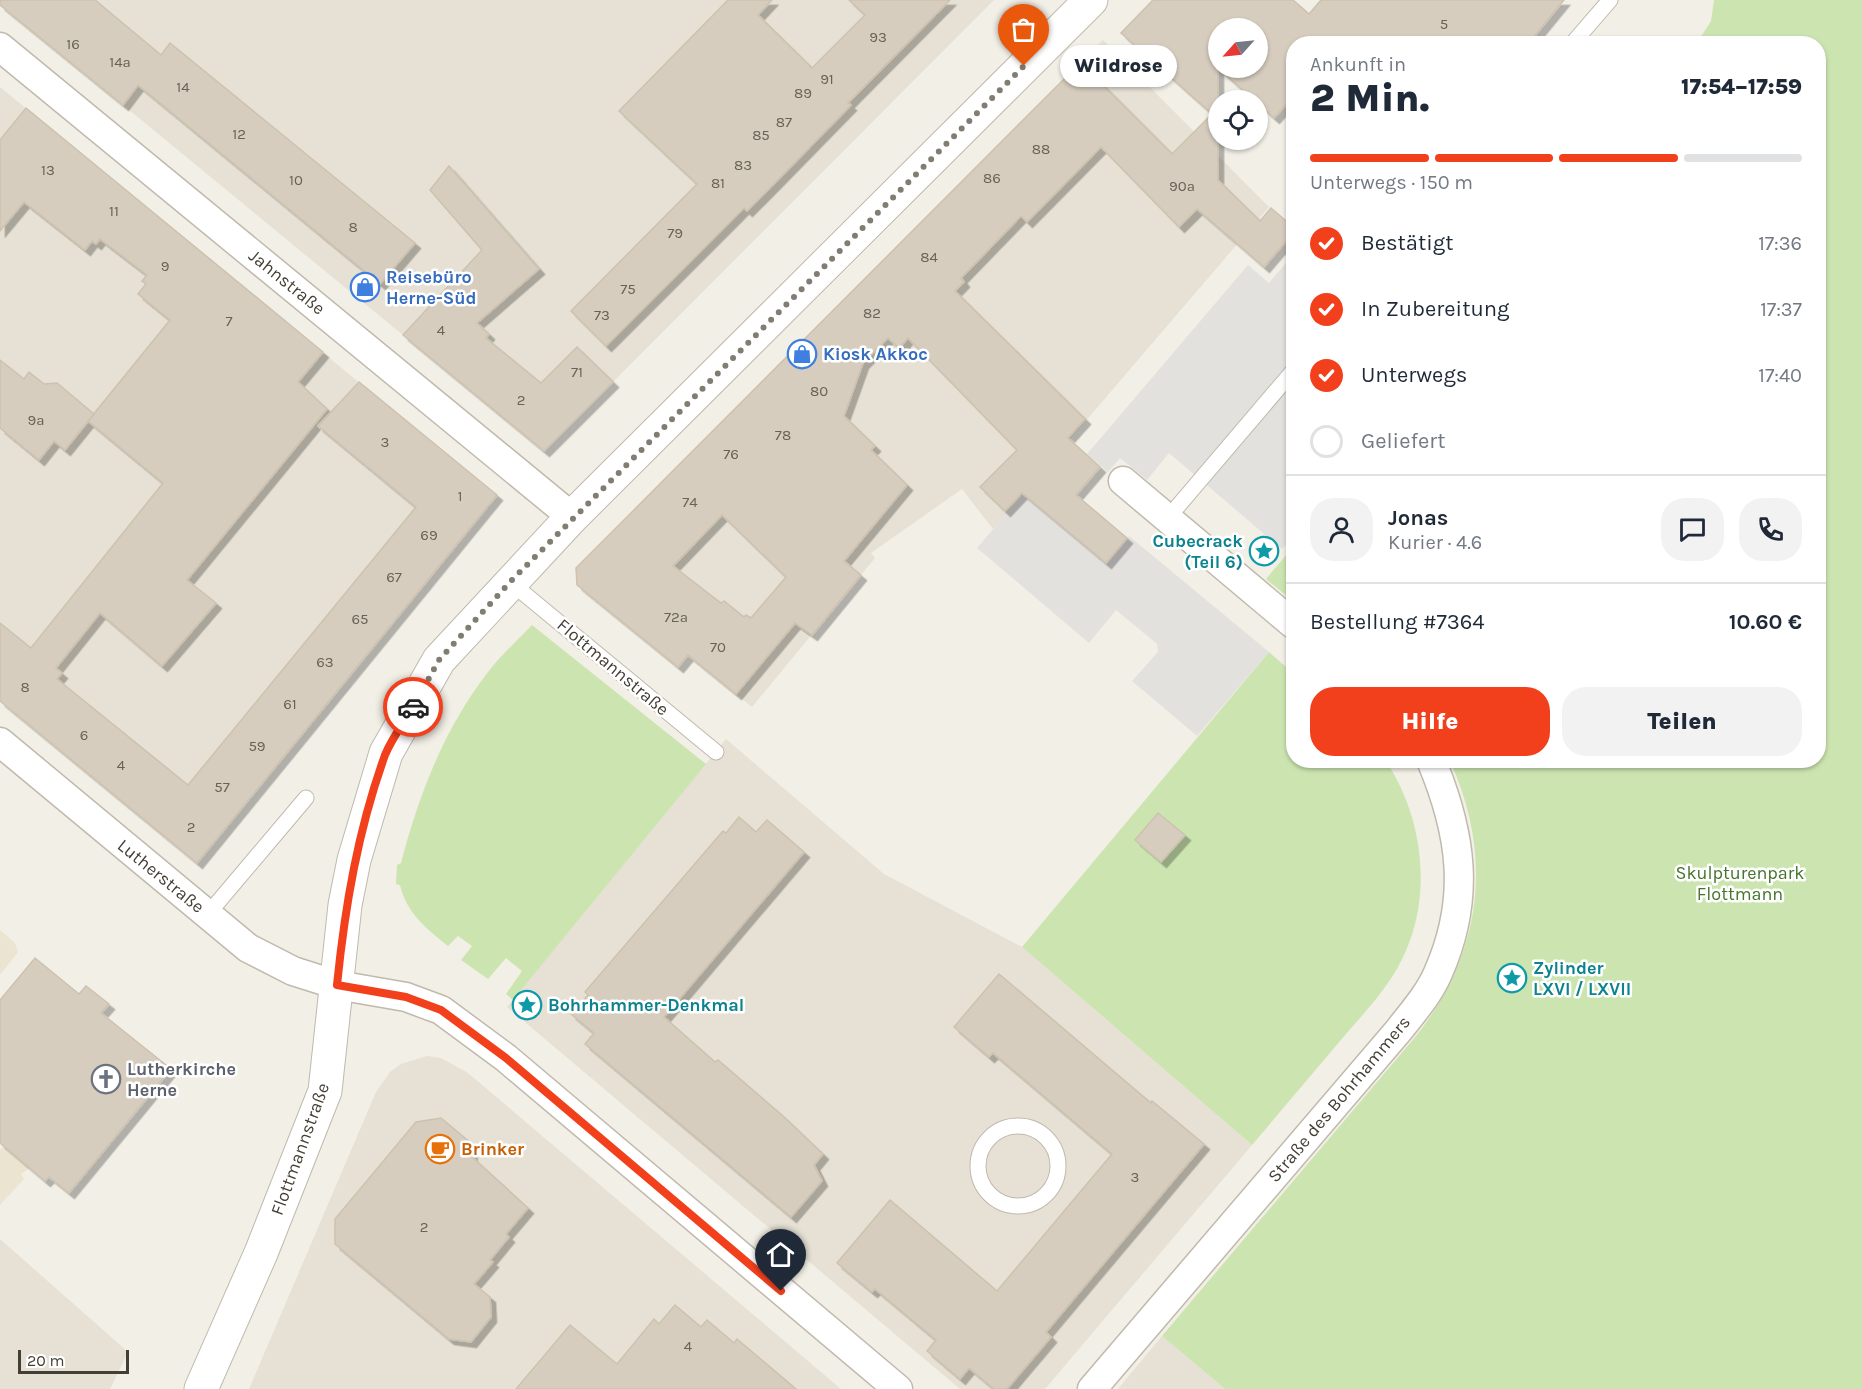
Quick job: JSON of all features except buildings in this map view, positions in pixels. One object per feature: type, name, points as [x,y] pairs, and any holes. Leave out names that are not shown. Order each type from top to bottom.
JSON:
[{"type":"street","name":"Flottmannstraße","points":[[201,1389],[261,1253],[324,1091],[345,906],[354,860],[386,753],[439,660],[572,517],[1091,0]]},
{"type":"street","name":"Jahnstraße","points":[[0,47],[572,517]]},
{"type":"street","points":[[1123,481],[1286,618]]},
{"type":"street","name":"Lutherstraße","points":[[0,742],[248,948],[293,971],[337,985]]},
{"type":"street","name":"Straße des Bohrhammers","points":[[1092,1389],[1399,1030],[1437,975],[1451,938],[1458,908],[1460,869],[1448,801],[1434,768]]},
{"type":"street","points":[[337,985],[406,997],[441,1010],[506,1058],[898,1389]]},
{"type":"lane","points":[[1579,36],[1610,0]]},
{"type":"lane","points":[[1167,519],[1286,379]]},
{"type":"lane","name":"Flottmannstraße","points":[[510,582],[716,752]]},
{"type":"lane","points":[[208,914],[306,798]]},
{"type":"lane","points":[[1028,1127],[1045,1136],[1057,1153],[1059,1166],[1057,1179],[1040,1200],[1028,1206],[1015,1207],[1002,1204],[983,1186],[978,1160],[990,1136],[1001,1129],[1028,1127]]},
{"type":"shaded area","points":[[0,0],[994,0],[544,451],[123,105]]},
{"type":"shaded area","points":[[1103,40],[1208,146],[1208,150],[1212,150],[1269,207],[993,529],[962,489],[871,553],[875,558],[752,707],[688,655],[678,667],[577,585],[576,568]]},
{"type":"shaded area","points":[[0,87],[497,496],[197,863],[0,701]]},
{"type":"shaded area","points":[[1286,263],[1286,544],[1282,549],[1169,453],[1147,480],[1120,458],[1108,472],[1087,454],[1248,265],[1269,283]]},
{"type":"shaded area","points":[[1023,494],[1106,563],[1129,536],[1269,652],[1197,736],[1132,681],[1158,652],[1157,644],[1116,610],[1089,643],[977,548]]},
{"type":"shaded area","points":[[726,739],[884,874],[1022,947],[1252,1145],[1045,1389],[960,1389],[507,1007]]},
{"type":"shaded area","points":[[0,930],[15,943],[18,952],[0,975]]},
{"type":"shaded area","points":[[427,1056],[441,1058],[468,1073],[841,1389],[249,1389],[376,1092],[390,1072],[401,1064]]},
{"type":"shaded area","points":[[7,1141],[30,1168],[21,1174],[24,1179],[0,1205],[0,1150]]},
{"type":"shaded area","points":[[0,1239],[128,1352],[110,1389],[0,1389]]},
{"type":"shaded area","points":[[1162,1336],[1225,1389],[1118,1389]]},
{"type":"green space","name":"Skulpturenpark Flottmann","points":[[1714,0],[1862,0],[1862,1389],[1225,1389],[1162,1336],[1416,1036],[1438,1004],[1455,971],[1467,938],[1474,903],[1476,868],[1473,833],[1464,797],[1453,768],[1826,768],[1826,36],[1701,36],[1711,21]]},
{"type":"green space","points":[[1286,555],[1286,595],[1266,579]]},
{"type":"green space","points":[[532,625],[706,764],[513,1000],[506,994],[522,971],[506,958],[488,979],[461,960],[472,946],[458,936],[448,946],[412,912],[400,885],[396,884],[397,865],[401,863],[425,787],[458,716],[488,672]]},
{"type":"green space","points":[[1269,652],[1286,667],[1286,768],[1390,768],[1411,813],[1418,841],[1421,870],[1420,899],[1414,927],[1404,954],[1390,980],[1370,1006],[1252,1145],[1022,947]]},
{"type":"way so far","points":[[413,707],[439,660],[510,582],[572,517],[1024,66]]},
{"type":"place","name":"Wildrose","points":[[1024,66]]},
{"type":"place","name":"Reisebüro Herne-Süd","points":[[365,287]]},
{"type":"place","name":"Kiosk Akkoc","points":[[802,354]]},
{"type":"place","name":"Cubecrack (Teil 6)","points":[[1264,551]]},
{"type":"place","name":"Zylinder LXVI / LXVII","points":[[1512,978]]},
{"type":"place","name":"Bohrhammer-Denkmal","points":[[527,1005]]},
{"type":"place","name":"Lutherkirche Herne","points":[[106,1079]]},
{"type":"place","name":"Brinker","points":[[440,1149]]},
{"type":"route","points":[[413,707],[386,753],[354,860],[345,906],[337,985],[406,997],[441,1010],[506,1058],[781,1291]]}]
